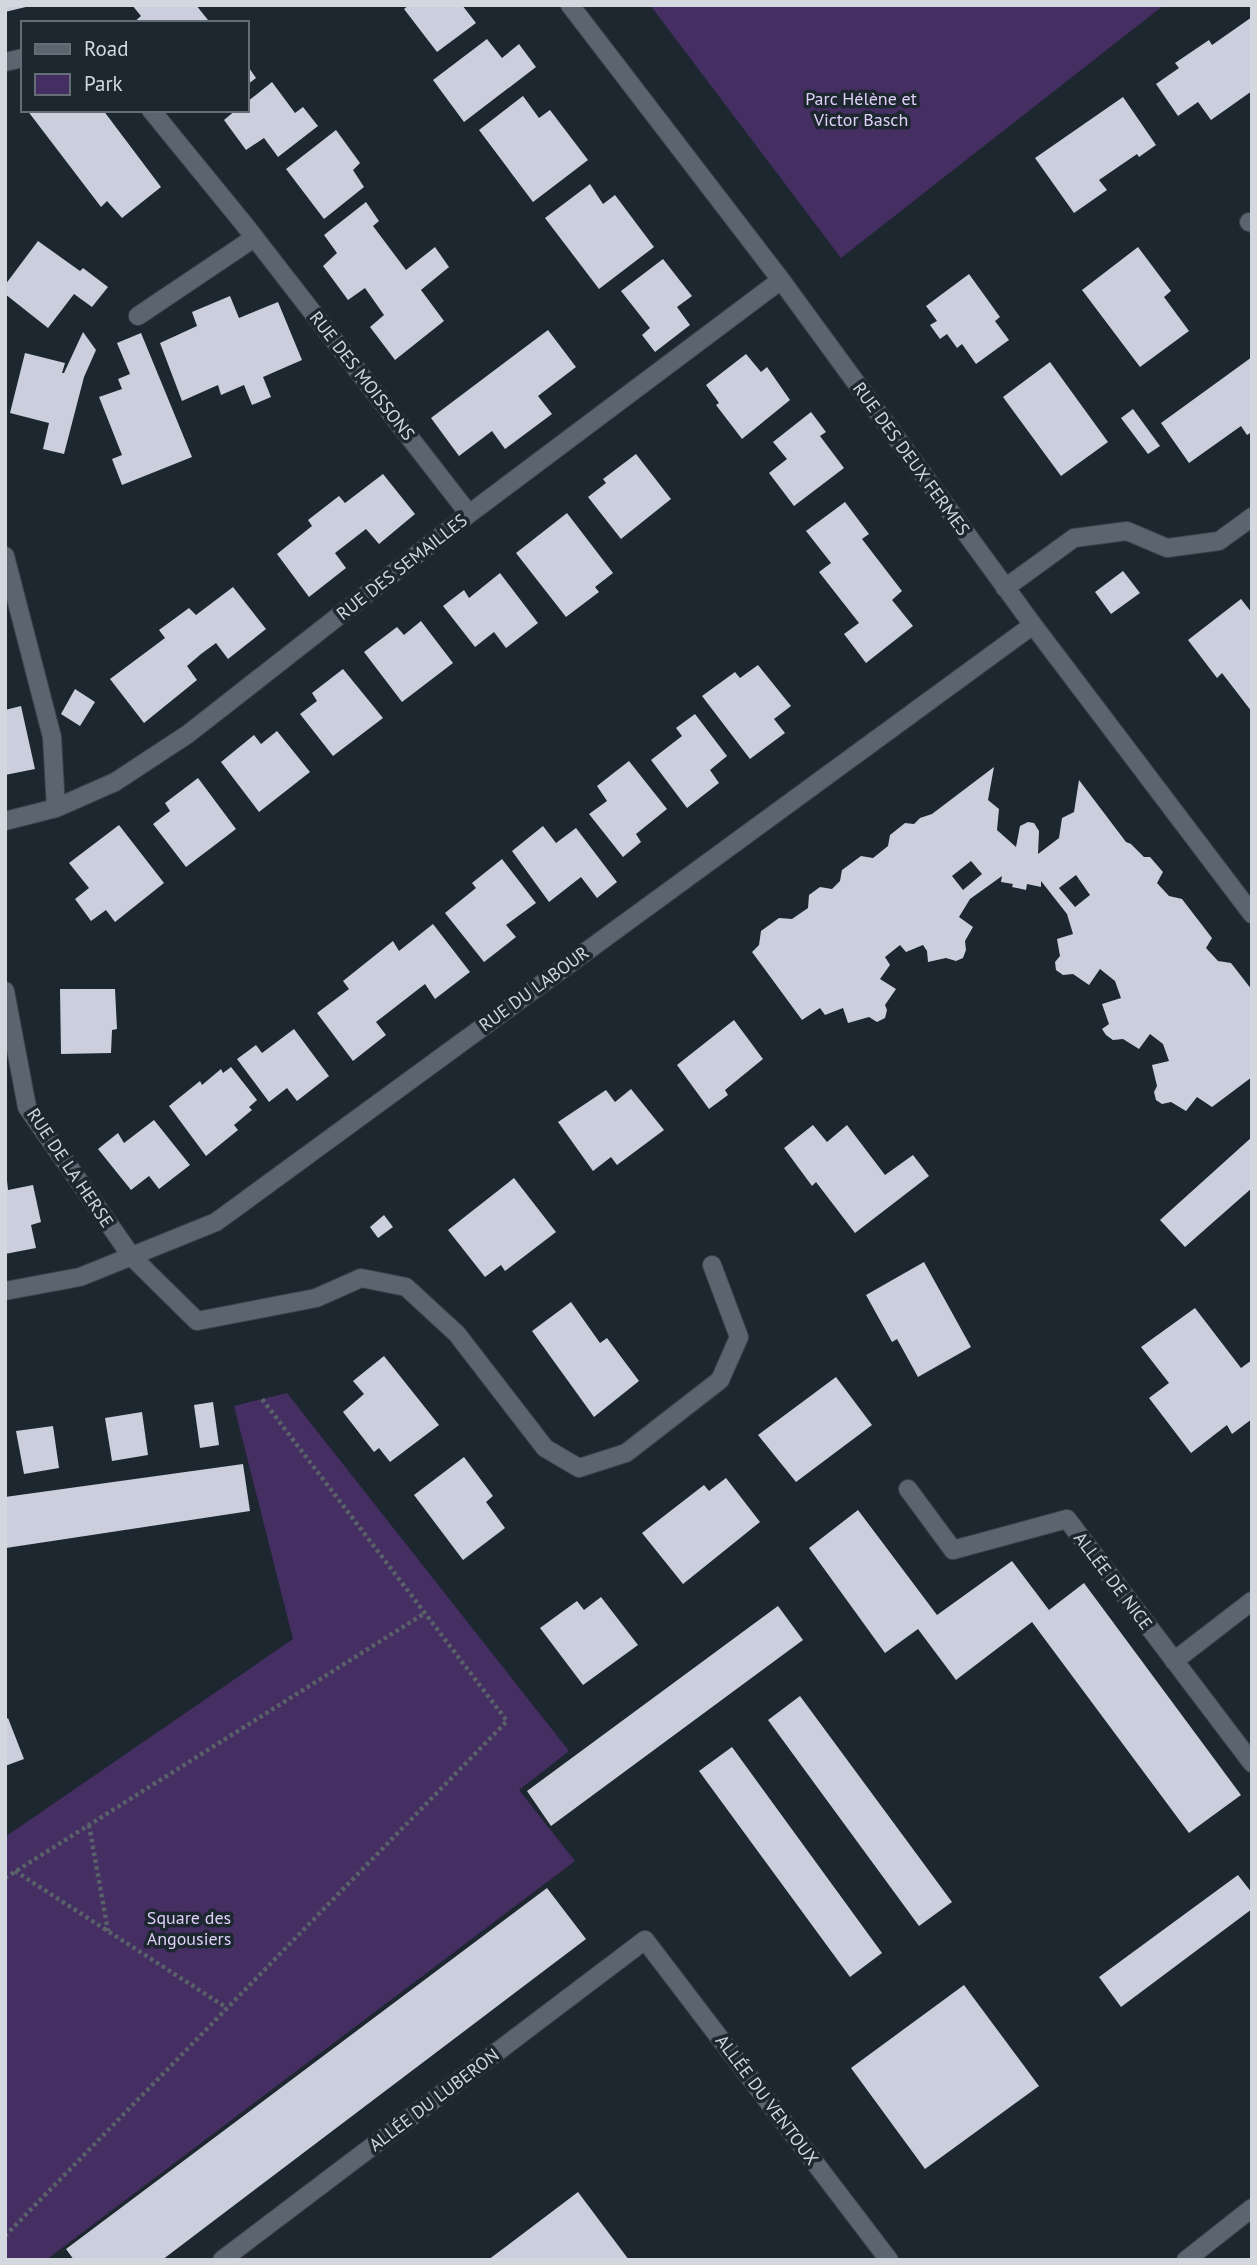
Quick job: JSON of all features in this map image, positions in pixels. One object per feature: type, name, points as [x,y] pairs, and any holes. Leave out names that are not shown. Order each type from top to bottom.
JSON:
[{"type":"street","name":"RUE DES DEUX FERMES","points":[[570,5],[781,280],[1033,625],[1252,914]]},
{"type":"street","name":"RUE DES MOISSONS","points":[[153,112],[469,514]]},
{"type":"street","points":[[138,316],[254,238]]},
{"type":"street","name":"RUE DES SEMAILLES","points":[[5,821],[56,808],[115,782],[188,734],[469,514],[781,280]]},
{"type":"street","points":[[1005,587],[1074,538],[1127,531],[1167,548],[1219,541],[1252,517]]},
{"type":"street","points":[[5,556],[52,737],[56,808]]},
{"type":"street","name":"RUE DU LABOUR","points":[[5,1291],[80,1277],[216,1222],[1033,625]]},
{"type":"street","name":"RUE DE LA HERSE","points":[[5,991],[27,1107],[131,1257],[197,1321],[316,1298],[362,1278],[406,1287],[457,1334],[545,1448],[579,1468],[626,1453],[720,1380],[739,1337],[712,1265]]},
{"type":"street","name":"ALLÉE DE NICE","points":[[908,1489],[953,1550],[1067,1520],[1252,1763]]},
{"type":"street","points":[[1174,1661],[1252,1601]]},
{"type":"street","name":"ALLÉE DU LUBERON","points":[[222,2260],[645,1940]]},
{"type":"street","name":"ALLÉE DU VENTOUX","points":[[645,1940],[889,2260]]},
{"type":"street","points":[[1186,2260],[1252,2208]]},
{"type":"path","points":[[5,2236],[507,1721],[262,1399]]},
{"type":"path","points":[[5,1878],[425,1614]]},
{"type":"path","points":[[89,1825],[108,1931]]},
{"type":"path","points":[[15,1871],[227,2008]]},
{"type":"green space","name":"Parc Hélène et Victor Basch","points":[[650,5],[1164,5],[841,258]]},
{"type":"green space","name":"Square des Angousiers","points":[[287,1393],[569,1751],[519,1790],[575,1861],[46,2260],[5,2260],[5,1837],[293,1639],[234,1406]]},
{"type":"building","points":[[5,5],[30,5],[30,6],[5,12]]},
{"type":"building","points":[[132,5],[196,5],[208,20],[135,21],[141,16]]},
{"type":"building","points":[[409,5],[462,5],[476,23],[437,52],[404,9]]},
{"type":"building","points":[[1252,17],[1252,91],[1211,120],[1198,102],[1178,116],[1156,84],[1179,68],[1175,63],[1209,40],[1212,45]]},
{"type":"building","points":[[487,39],[502,58],[519,44],[536,67],[464,122],[433,80]]},
{"type":"building","points":[[248,66],[256,78],[248,84]]},
{"type":"building","points":[[272,82],[295,113],[303,107],[318,126],[278,157],[264,138],[246,150],[224,120],[234,112],[248,112],[248,101]]},
{"type":"building","points":[[523,96],[539,118],[550,110],[588,160],[533,202],[479,130]]},
{"type":"building","points":[[1123,97],[1156,145],[1139,157],[1137,154],[1099,180],[1107,190],[1074,213],[1035,158]]},
{"type":"building","points":[[29,112],[105,112],[161,187],[122,218],[107,201],[101,207]]},
{"type":"building","points":[[336,130],[360,163],[353,170],[364,187],[324,219],[286,169]]},
{"type":"building","points":[[590,184],[603,204],[615,195],[654,247],[599,289],[545,218]]},
{"type":"building","points":[[366,202],[379,221],[373,226],[406,270],[435,247],[449,267],[421,290],[444,321],[395,360],[370,327],[384,315],[365,288],[348,300],[323,266],[337,253],[324,235]]},
{"type":"building","points":[[38,241],[80,271],[83,268],[108,287],[92,307],[74,294],[48,328],[5,294],[5,285]]},
{"type":"building","points":[[1138,247],[1171,291],[1164,297],[1189,331],[1140,367],[1082,290]]},
{"type":"building","points":[[663,259],[692,296],[677,307],[690,325],[655,352],[642,335],[650,328],[621,291]]},
{"type":"building","points":[[969,274],[1000,317],[995,321],[1009,340],[976,364],[962,344],[957,348],[947,334],[940,339],[930,325],[937,321],[926,306]]},
{"type":"building","points":[[230,296],[239,318],[278,302],[302,360],[263,377],[271,397],[252,405],[244,385],[221,395],[218,385],[182,401],[160,343],[197,326],[192,312]]},
{"type":"building","points":[[548,330],[576,367],[538,396],[552,414],[505,449],[492,431],[459,456],[431,418]]},
{"type":"building","points":[[83,332],[96,350],[84,377],[64,454],[43,449],[49,423],[10,413],[25,353],[65,363],[64,373]]},
{"type":"building","points":[[141,333],[192,457],[122,485],[112,459],[122,455],[99,397],[122,389],[118,379],[130,374],[117,343]]},
{"type":"building","points":[[746,354],[761,372],[767,367],[790,400],[742,439],[716,405],[719,403],[706,385]]},
{"type":"building","points":[[1252,357],[1252,432],[1247,435],[1241,426],[1189,463],[1161,423]]},
{"type":"building","points":[[1050,362],[1108,442],[1061,476],[1003,397]]},
{"type":"building","points":[[1133,409],[1160,446],[1148,454],[1121,418]]},
{"type":"building","points":[[811,412],[826,432],[820,436],[844,468],[794,506],[769,473],[787,459],[773,442]]},
{"type":"building","points":[[636,454],[671,499],[621,539],[588,497],[606,483],[603,479]]},
{"type":"building","points":[[383,474],[415,514],[379,544],[366,529],[335,553],[346,568],[309,597],[277,554],[312,526],[308,520],[339,496],[345,503]]},
{"type":"building","points":[[845,502],[869,534],[862,539],[902,591],[892,600],[913,626],[866,663],[844,634],[859,623],[819,572],[831,563],[806,531]]},
{"type":"building","points":[[567,513],[613,573],[595,587],[599,592],[566,617],[516,553]]},
{"type":"building","points":[[1123,571],[1140,593],[1111,614],[1095,592]]},
{"type":"building","points":[[500,573],[538,623],[506,648],[494,632],[475,647],[443,606],[464,590],[469,598]]},
{"type":"building","points":[[233,587],[266,629],[228,659],[216,643],[201,654],[187,666],[197,680],[144,723],[110,679],[165,638],[159,630],[189,608],[196,615]]},
{"type":"building","points":[[1241,599],[1252,613],[1252,712],[1222,673],[1217,678],[1188,640]]},
{"type":"building","points":[[421,621],[453,663],[402,702],[364,652],[397,627],[404,635]]},
{"type":"building","points":[[758,665],[791,706],[774,719],[785,733],[750,759],[702,696],[735,672],[740,678]]},
{"type":"building","points":[[343,669],[383,718],[333,756],[300,714],[317,701],[312,693]]},
{"type":"building","points":[[75,689],[95,702],[80,726],[61,714]]},
{"type":"building","points":[[21,706],[35,769],[5,775],[5,710]]},
{"type":"building","points":[[695,714],[727,756],[710,770],[719,783],[687,808],[651,760],[682,736],[676,728]]},
{"type":"building","points":[[277,731],[310,772],[259,812],[221,762],[254,735],[261,744]]},
{"type":"building","points":[[629,761],[667,809],[636,834],[641,842],[623,857],[589,814],[607,801],[597,786]]},
{"type":"building","points":[[994,767],[988,800],[999,809],[997,830],[1016,847],[1020,826],[1028,822],[1034,823],[1039,831],[1038,854],[1059,838],[1062,818],[1074,812],[1079,780],[1126,842],[1144,857],[1150,857],[1163,872],[1157,883],[1169,896],[1182,899],[1212,938],[1206,948],[1218,961],[1231,963],[1252,990],[1252,1077],[1212,1107],[1197,1097],[1186,1111],[1171,1102],[1162,1104],[1156,1100],[1154,1092],[1157,1086],[1152,1065],[1169,1061],[1163,1044],[1150,1034],[1139,1049],[1123,1039],[1113,1040],[1106,1035],[1102,1029],[1109,1024],[1102,1004],[1121,998],[1115,981],[1100,969],[1089,985],[1073,974],[1063,975],[1056,970],[1055,962],[1060,956],[1057,939],[1073,934],[1067,914],[1041,881],[1041,887],[1027,884],[1026,890],[1001,882],[1002,876],[970,899],[959,917],[973,927],[965,941],[963,958],[956,961],[946,958],[928,962],[927,951],[923,945],[906,952],[900,945],[885,957],[890,965],[880,979],[896,989],[885,1005],[885,1018],[877,1022],[869,1017],[848,1023],[843,1008],[825,1015],[820,1008],[802,1020],[752,952],[759,945],[761,931],[779,918],[792,919],[808,908],[809,895],[820,887],[832,889],[840,881],[842,870],[861,856],[873,858],[888,846],[890,835],[905,823],[914,824],[920,818],[932,814]],"holes":[[[971,861],[982,874],[963,890],[952,876]],[[1076,875],[1090,895],[1075,907],[1059,888]]]},
{"type":"building","points":[[198,778],[236,829],[186,867],[153,824],[170,811],[165,803]]},
{"type":"building","points":[[119,825],[164,883],[115,922],[106,910],[91,921],[75,899],[89,888],[69,863]]},
{"type":"building","points":[[543,826],[556,843],[576,828],[617,882],[597,898],[581,877],[549,902],[512,851]]},
{"type":"building","points":[[502,859],[536,903],[506,925],[516,937],[484,962],[445,913],[476,888],[472,883]]},
{"type":"building","points":[[433,924],[470,972],[435,999],[425,984],[376,1022],[386,1035],[353,1061],[317,1013],[349,989],[343,981],[393,941],[399,951]]},
{"type":"building","points":[[60,989],[115,989],[117,1029],[112,1030],[111,1053],[61,1054]]},
{"type":"building","points":[[734,1020],[763,1059],[725,1090],[728,1095],[709,1109],[677,1065]]},
{"type":"building","points":[[294,1029],[329,1076],[297,1101],[287,1088],[269,1102],[237,1059],[256,1045],[262,1053]]},
{"type":"building","points":[[231,1067],[257,1100],[249,1107],[252,1110],[234,1125],[238,1130],[206,1156],[169,1106],[200,1081],[202,1085],[221,1069],[223,1073]]},
{"type":"building","points":[[631,1089],[664,1130],[617,1165],[611,1157],[593,1171],[558,1122],[606,1090],[615,1102]]},
{"type":"building","points":[[154,1120],[190,1165],[159,1189],[149,1176],[131,1190],[98,1149],[118,1133],[124,1143]]},
{"type":"building","points":[[813,1125],[827,1142],[847,1125],[885,1175],[913,1155],[929,1176],[855,1233],[816,1182],[812,1186],[784,1148]]},
{"type":"building","points":[[1252,1137],[1252,1188],[1185,1247],[1160,1220]]},
{"type":"building","points":[[514,1178],[556,1232],[505,1271],[501,1265],[485,1277],[448,1230]]},
{"type":"building","points":[[7,1181],[8,1190],[33,1185],[41,1222],[31,1225],[36,1248],[5,1254]]},
{"type":"building","points":[[384,1215],[393,1227],[378,1238],[370,1227]]},
{"type":"building","points":[[924,1262],[971,1347],[918,1377],[897,1339],[892,1342],[866,1295]]},
{"type":"building","points":[[571,1302],[600,1343],[607,1338],[639,1381],[594,1417],[532,1331]]},
{"type":"building","points":[[1195,1308],[1241,1368],[1252,1360],[1252,1419],[1232,1434],[1227,1425],[1191,1453],[1149,1398],[1169,1383],[1141,1347]]},
{"type":"building","points":[[384,1356],[439,1425],[390,1462],[379,1448],[374,1452],[343,1412],[364,1394],[353,1381]]},
{"type":"building","points":[[836,1377],[872,1425],[796,1482],[758,1435]]},
{"type":"building","points":[[213,1402],[219,1445],[200,1448],[194,1405]]},
{"type":"building","points":[[142,1412],[148,1455],[112,1461],[105,1418]]},
{"type":"building","points":[[53,1426],[59,1468],[24,1474],[16,1431]]},
{"type":"building","points":[[464,1457],[493,1496],[486,1502],[505,1528],[463,1560],[414,1495]]},
{"type":"building","points":[[243,1464],[250,1511],[6,1548],[5,1497]]},
{"type":"building","points":[[726,1478],[760,1522],[683,1584],[642,1533],[704,1485],[709,1491]]},
{"type":"building","points":[[858,1510],[937,1615],[1012,1561],[1049,1610],[1084,1583],[1241,1795],[1189,1833],[1032,1622],[956,1680],[918,1629],[885,1653],[809,1548]]},
{"type":"building","points":[[601,1597],[638,1645],[583,1685],[540,1628],[577,1601],[584,1610]]},
{"type":"building","points":[[778,1606],[803,1640],[551,1826],[527,1791]]},
{"type":"building","points":[[800,1696],[952,1902],[919,1926],[768,1720]]},
{"type":"building","points":[[8,1718],[24,1759],[5,1766],[5,1720]]},
{"type":"building","points":[[732,1747],[882,1953],[850,1977],[699,1771]]},
{"type":"building","points":[[1238,1875],[1252,1893],[1252,1909],[1121,2007],[1099,1977]]},
{"type":"building","points":[[547,1888],[586,1939],[162,2260],[74,2260],[66,2249]]},
{"type":"building","points":[[964,1985],[1039,2086],[925,2169],[851,2068]]},
{"type":"building","points":[[578,2192],[629,2260],[488,2260]]}]
